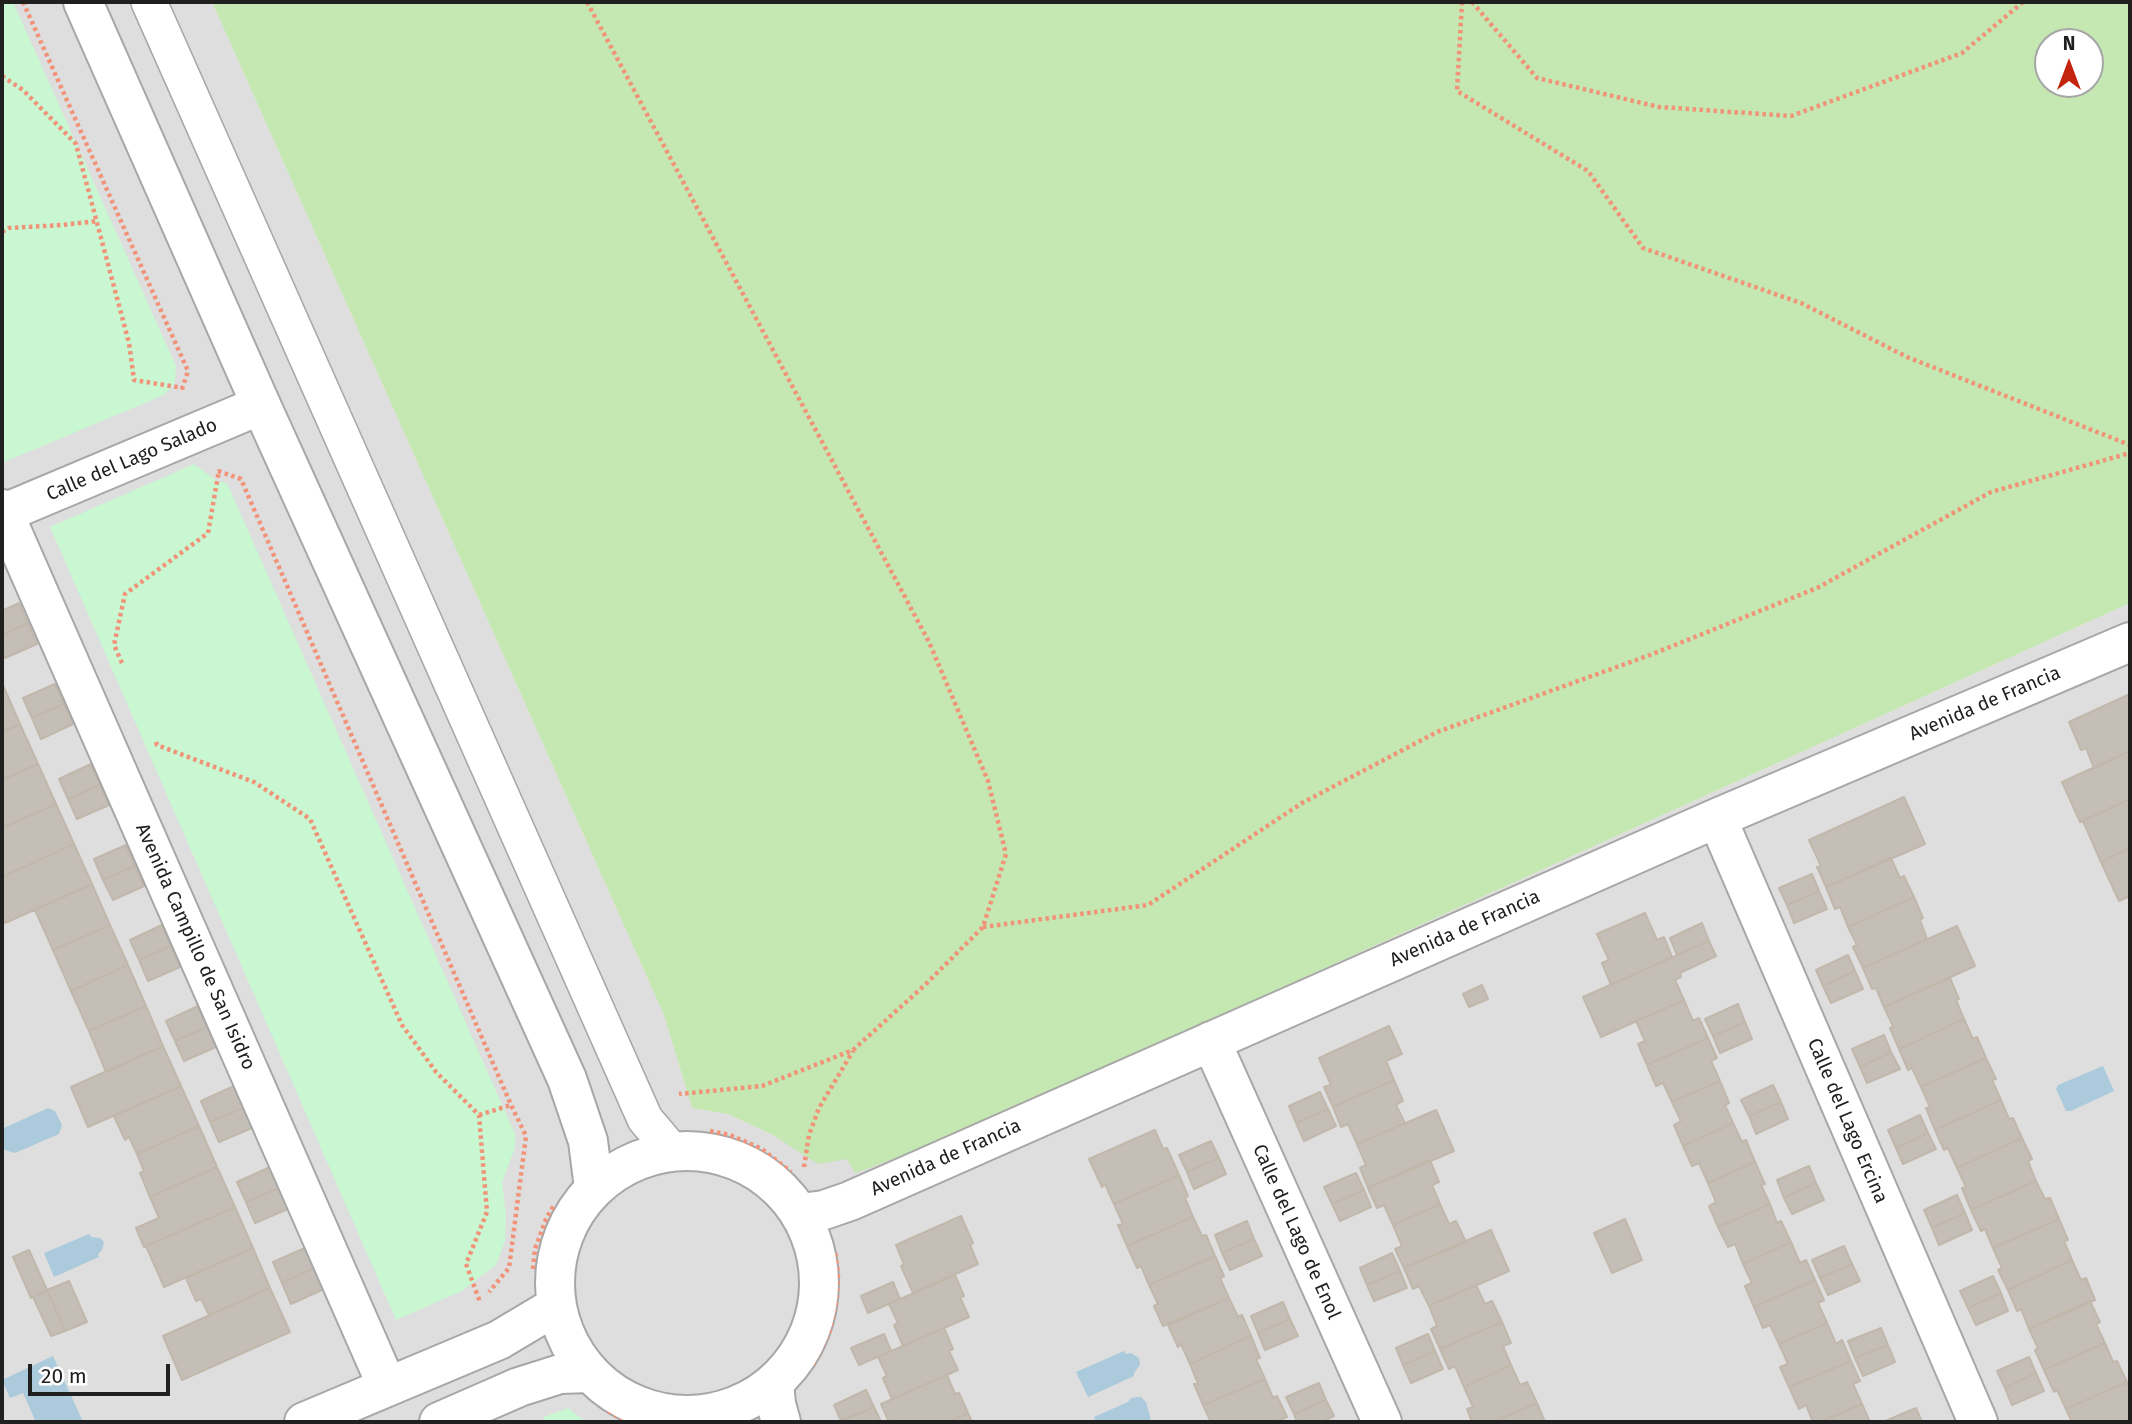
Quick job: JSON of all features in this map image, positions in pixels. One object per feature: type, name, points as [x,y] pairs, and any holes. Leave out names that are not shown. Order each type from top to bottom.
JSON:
[{"type":"street","points":[[83,2],[261,405],[567,1079],[588,1141],[593,1175],[562,1243],[546,1312],[499,1340],[304,1422]]},
{"type":"street","points":[[149,2],[645,1119],[664,1142],[732,1159],[758,1171],[810,1211],[820,1284],[814,1321],[777,1403],[739,1405],[703,1419],[659,1412],[621,1398],[577,1373],[519,1387],[439,1422]]},
{"type":"street","name":"Calle del Lago Salado","points":[[2,512],[261,405]]},
{"type":"street","name":"Avenida Campillo de San Isidro","points":[[2,512],[387,1386]]},
{"type":"street","name":"Avenida de Francia","points":[[810,1211],[824,1210],[850,1201],[1717,818],[2130,642]]},
{"type":"street","name":"Calle del Lago Ercina","points":[[1717,818],[1978,1422]]},
{"type":"street","name":"Calle del Lago de Enol","points":[[1211,1041],[1382,1422]]},
{"type":"street","points":[[593,1175],[618,1170],[645,1158],[664,1142]]},
{"type":"street","points":[[546,1312],[568,1342],[577,1373]]},
{"type":"path","points":[[23,2],[188,371],[178,407],[223,455],[208,533],[125,594],[114,645],[125,670]]},
{"type":"path","points":[[587,2],[934,655],[988,781],[1006,854],[983,927],[853,1051],[819,1108],[809,1135],[804,1167]]},
{"type":"path","points":[[1462,2],[1457,91],[1588,171],[1643,248],[1801,303],[1907,357],[2130,446]]},
{"type":"path","points":[[1472,2],[1537,78],[1659,107],[1791,116],[1962,53],[2023,2]]},
{"type":"path","points":[[2,76],[23,90],[76,144],[129,343],[134,380],[200,392],[202,460],[219,472],[241,479],[526,1136],[509,1268],[480,1302]]},
{"type":"path","points":[[2,232],[9,228],[97,220]]},
{"type":"path","points":[[983,927],[1148,905],[1302,803],[1437,732],[1650,656],[1817,588],[1991,492],[2130,453]]},
{"type":"path","points":[[152,732],[157,745],[254,782],[310,819],[402,1025],[436,1072],[479,1115],[487,1212],[466,1264],[480,1302],[499,1340]]},
{"type":"path","points":[[671,1094],[762,1086],[853,1051]]},
{"type":"path","points":[[479,1115],[511,1105]]},
{"type":"path","points":[[664,1142],[695,1129],[730,1135],[762,1149],[790,1170],[810,1211],[834,1244],[838,1275],[830,1330],[816,1361],[799,1383],[777,1403]]},
{"type":"path","points":[[546,1312],[533,1293],[535,1250],[546,1219],[573,1178],[593,1175]]},
{"type":"path","points":[[577,1373],[577,1389],[598,1406],[629,1422]]},
{"type":"shaded area","points":[[2,2],[212,2],[664,1015],[692,1108],[728,1114],[773,1135],[946,1140],[2130,603],[2130,1422],[2,1422]]},
{"type":"green space","points":[[2,2],[13,2],[176,366],[175,383],[164,395],[2,463]]},
{"type":"green space","points":[[212,2],[2130,2],[2130,603],[946,1140],[855,1173],[847,1159],[818,1164],[773,1135],[728,1114],[692,1108],[664,1015]]},
{"type":"green space","points":[[194,464],[217,481],[227,483],[515,1134],[515,1148],[502,1182],[506,1215],[505,1241],[496,1265],[462,1291],[396,1320],[50,527]]},
{"type":"green space","points":[[568,1408],[586,1422],[542,1422],[544,1417]]},
{"type":"water","points":[[2103,1066],[2114,1091],[2066,1111],[2056,1089],[2058,1085]]},
{"type":"water","points":[[48,1108],[55,1111],[62,1125],[59,1134],[15,1153],[5,1150],[2,1144],[2,1129]]},
{"type":"water","points":[[89,1234],[104,1242],[99,1257],[54,1277],[44,1253]]},
{"type":"water","points":[[1124,1351],[1139,1358],[1140,1365],[1134,1376],[1088,1397],[1076,1372]]},
{"type":"water","points":[[53,1356],[83,1422],[36,1422],[23,1393],[10,1398],[2,1380]]},
{"type":"water","points":[[1141,1397],[1146,1402],[1151,1421],[1096,1422],[1094,1417],[1128,1402],[1131,1398]]},
{"type":"building","points":[[19,603],[28,623],[2,635],[2,611]]},
{"type":"building","points":[[28,623],[37,644],[5,658],[2,635]]},
{"type":"building","points":[[2,683],[20,724],[2,732]]},
{"type":"building","points":[[55,684],[64,704],[32,718],[23,698]]},
{"type":"building","points":[[2130,694],[2130,751],[2094,768],[2086,748],[2081,750],[2069,722]]},
{"type":"building","points":[[64,704],[73,724],[41,739],[32,718]]},
{"type":"building","points":[[20,724],[38,764],[2,780],[2,732]]},
{"type":"building","points":[[2130,751],[2130,799],[2080,822],[2062,782]]},
{"type":"building","points":[[38,764],[56,804],[2,828],[2,780]]},
{"type":"building","points":[[91,764],[100,785],[68,799],[59,779]]},
{"type":"building","points":[[100,785],[109,805],[77,819],[68,799]]},
{"type":"building","points":[[1904,797],[1925,844],[1826,887],[1817,867],[1821,866],[1809,840]]},
{"type":"building","points":[[2130,799],[2130,848],[2101,862],[2083,821]]},
{"type":"building","points":[[56,804],[74,844],[2,877],[2,828]]},
{"type":"building","points":[[74,844],[92,884],[5,923],[2,917],[2,877]]},
{"type":"building","points":[[126,845],[135,866],[103,880],[94,859]]},
{"type":"building","points":[[2130,848],[2130,896],[2119,901],[2101,862]]},
{"type":"building","points":[[1891,858],[1900,878],[1904,876],[1914,897],[1848,927],[1840,907],[1835,909],[1826,887]]},
{"type":"building","points":[[135,866],[144,886],[113,900],[103,880]]},
{"type":"building","points":[[1812,874],[1819,891],[1787,905],[1779,888]]},
{"type":"building","points":[[92,884],[110,925],[53,950],[35,910]]},
{"type":"building","points":[[1819,891],[1827,909],[1794,923],[1787,905]]},
{"type":"building","points":[[1914,897],[1923,918],[1920,920],[1927,939],[1863,968],[1853,947],[1857,945],[1848,927]]},
{"type":"building","points":[[1645,913],[1657,940],[1664,937],[1672,957],[1611,985],[1602,963],[1609,960],[1597,934]]},
{"type":"building","points":[[1702,923],[1709,941],[1677,955],[1670,938]]},
{"type":"building","points":[[110,925],[128,965],[71,991],[53,950]]},
{"type":"building","points":[[162,925],[171,946],[139,960],[130,940]]},
{"type":"building","points":[[1957,926],[1975,966],[1884,1007],[1863,968]]},
{"type":"building","points":[[1709,941],[1716,956],[1680,973],[1681,977],[1675,980],[1684,1000],[1601,1037],[1583,997]]},
{"type":"building","points":[[171,946],[180,967],[148,981],[139,960]]},
{"type":"building","points":[[1848,955],[1855,971],[1823,986],[1816,970]]},
{"type":"building","points":[[128,965],[146,1006],[89,1031],[71,991]]},
{"type":"building","points":[[1855,971],[1863,989],[1831,1003],[1823,986]]},
{"type":"building","points":[[1950,978],[1964,1019],[1899,1049],[1884,1007]]},
{"type":"building","points":[[1482,985],[1488,999],[1469,1007],[1463,994]]},
{"type":"building","points":[[1684,1000],[1693,1021],[1699,1018],[1708,1038],[1647,1065],[1638,1044],[1645,1041],[1636,1021]]},
{"type":"building","points":[[1738,1004],[1745,1022],[1713,1036],[1705,1019]]},
{"type":"building","points":[[146,1006],[163,1046],[106,1072],[89,1031]]},
{"type":"building","points":[[198,1006],[207,1027],[175,1041],[166,1021]]},
{"type":"building","points":[[1964,1019],[1973,1039],[1977,1037],[1986,1058],[1921,1087],[1912,1068],[1908,1070],[1899,1049]]},
{"type":"building","points":[[1745,1022],[1752,1039],[1720,1053],[1713,1036]]},
{"type":"building","points":[[1389,1026],[1402,1054],[1386,1061],[1394,1080],[1333,1107],[1324,1087],[1331,1085],[1319,1058]]},
{"type":"building","points":[[207,1027],[216,1047],[184,1061],[175,1041]]},
{"type":"building","points":[[1884,1035],[1891,1052],[1860,1067],[1852,1049]]},
{"type":"building","points":[[1708,1038],[1717,1058],[1711,1061],[1720,1081],[1672,1102],[1663,1083],[1656,1086],[1647,1065]]},
{"type":"building","points":[[163,1046],[181,1086],[88,1127],[71,1087]]},
{"type":"building","points":[[1891,1052],[1900,1069],[1867,1083],[1860,1067]]},
{"type":"building","points":[[1986,1058],[1996,1079],[1992,1080],[2001,1100],[1935,1130],[1926,1108],[1930,1107],[1921,1087]]},
{"type":"building","points":[[1394,1080],[1403,1101],[1396,1105],[1405,1123],[1357,1144],[1348,1124],[1341,1127],[1333,1107]]},
{"type":"building","points":[[1720,1081],[1729,1103],[1725,1105],[1733,1123],[1683,1146],[1674,1125],[1681,1121],[1672,1102]]},
{"type":"building","points":[[1773,1085],[1781,1102],[1749,1116],[1741,1100]]},
{"type":"building","points":[[181,1086],[199,1126],[137,1154],[129,1137],[125,1140],[114,1116]]},
{"type":"building","points":[[234,1086],[243,1108],[210,1122],[201,1101]]},
{"type":"building","points":[[1320,1092],[1328,1109],[1296,1123],[1289,1106]]},
{"type":"building","points":[[2001,1100],[2009,1119],[2013,1118],[2022,1138],[1957,1168],[1948,1148],[1944,1150],[1935,1130]]},
{"type":"building","points":[[1781,1102],[1788,1119],[1756,1134],[1749,1116]]},
{"type":"building","points":[[243,1108],[252,1128],[219,1142],[210,1122]]},
{"type":"building","points":[[1328,1109],[1336,1126],[1304,1141],[1296,1123]]},
{"type":"building","points":[[1436,1110],[1454,1151],[1368,1188],[1360,1168],[1366,1165],[1357,1144]]},
{"type":"building","points":[[1920,1115],[1928,1133],[1896,1148],[1888,1130]]},
{"type":"building","points":[[1733,1123],[1742,1142],[1746,1140],[1755,1162],[1708,1183],[1699,1163],[1692,1166],[1683,1146]]},
{"type":"building","points":[[199,1126],[217,1167],[150,1197],[140,1173],[144,1171],[137,1154]]},
{"type":"building","points":[[1155,1130],[1163,1149],[1167,1148],[1179,1175],[1114,1204],[1105,1184],[1102,1187],[1089,1159]]},
{"type":"building","points":[[1928,1133],[1936,1149],[1903,1164],[1896,1148]]},
{"type":"building","points":[[2022,1138],[2032,1159],[2028,1161],[2036,1181],[1971,1210],[1962,1188],[1966,1187],[1957,1168]]},
{"type":"building","points":[[1211,1141],[1219,1158],[1187,1172],[1179,1155]]},
{"type":"building","points":[[1219,1158],[1226,1174],[1194,1189],[1187,1172]]},
{"type":"building","points":[[1430,1160],[1439,1182],[1432,1185],[1440,1204],[1393,1225],[1384,1205],[1377,1208],[1368,1188]]},
{"type":"building","points":[[1755,1162],[1770,1204],[1718,1227],[1709,1206],[1716,1202],[1708,1183]]},
{"type":"building","points":[[1809,1166],[1816,1183],[1784,1198],[1777,1180]]},
{"type":"building","points":[[217,1167],[235,1207],[144,1247],[136,1228],[159,1218],[150,1197]]},
{"type":"building","points":[[270,1167],[279,1188],[246,1202],[237,1182]]},
{"type":"building","points":[[1356,1173],[1364,1190],[1332,1204],[1324,1187]]},
{"type":"building","points":[[1179,1175],[1193,1217],[1127,1246],[1118,1225],[1123,1224],[1114,1204]]},
{"type":"building","points":[[2036,1181],[2045,1199],[2050,1198],[2059,1219],[1993,1248],[1985,1229],[1981,1231],[1971,1210]]},
{"type":"building","points":[[1816,1183],[1824,1200],[1792,1214],[1784,1198]]},
{"type":"building","points":[[279,1188],[288,1209],[255,1223],[246,1202]]},
{"type":"building","points":[[1364,1190],[1371,1207],[1340,1221],[1332,1204]]},
{"type":"building","points":[[1957,1195],[1965,1213],[1932,1228],[1924,1210]]},
{"type":"building","points":[[1440,1204],[1449,1224],[1456,1221],[1466,1242],[1404,1268],[1395,1249],[1402,1246],[1393,1225]]},
{"type":"building","points":[[1770,1204],[1777,1223],[1781,1221],[1791,1242],[1743,1264],[1735,1244],[1728,1247],[1718,1227]]},
{"type":"building","points":[[235,1207],[253,1248],[164,1287],[146,1246]]},
{"type":"building","points":[[1965,1213],[1972,1230],[1939,1245],[1932,1228]]},
{"type":"building","points":[[961,1216],[973,1243],[970,1245],[978,1264],[913,1293],[901,1266],[904,1264],[896,1245]]},
{"type":"building","points":[[1193,1217],[1202,1236],[1206,1235],[1215,1256],[1149,1285],[1141,1266],[1137,1268],[1127,1246]]},
{"type":"building","points":[[1625,1219],[1642,1260],[1612,1273],[1594,1233]]},
{"type":"building","points":[[2059,1219],[2068,1240],[2064,1241],[2072,1260],[2008,1290],[1998,1270],[2002,1268],[1993,1248]]},
{"type":"building","points":[[1247,1221],[1254,1239],[1222,1253],[1215,1235]]},
{"type":"building","points":[[1491,1230],[1509,1271],[1429,1306],[1419,1286],[1413,1289],[1404,1268]]},
{"type":"building","points":[[1254,1239],[1262,1256],[1230,1270],[1222,1253]]},
{"type":"building","points":[[1791,1242],[1800,1263],[1806,1260],[1815,1280],[1754,1307],[1745,1286],[1752,1283],[1743,1264]]},
{"type":"building","points":[[1844,1246],[1852,1264],[1820,1278],[1812,1260]]},
{"type":"building","points":[[253,1248],[270,1288],[209,1315],[201,1299],[196,1301],[186,1278]]},
{"type":"building","points":[[305,1248],[314,1268],[282,1283],[273,1262]]},
{"type":"building","points":[[29,1250],[47,1290],[31,1298],[13,1257]]},
{"type":"building","points":[[1392,1253],[1400,1271],[1367,1285],[1360,1268]]},
{"type":"building","points":[[1215,1256],[1224,1276],[1220,1278],[1229,1298],[1163,1326],[1154,1306],[1158,1304],[1149,1285]]},
{"type":"building","points":[[2072,1260],[2081,1280],[2086,1278],[2095,1300],[2029,1329],[2021,1309],[2017,1311],[2008,1290]]},
{"type":"building","points":[[1852,1264],[1860,1281],[1828,1295],[1820,1278]]},
{"type":"building","points":[[314,1268],[324,1289],[291,1304],[282,1283]]},
{"type":"building","points":[[1400,1271],[1407,1288],[1374,1301],[1367,1285]]},
{"type":"building","points":[[955,1275],[964,1296],[960,1297],[969,1317],[903,1346],[894,1325],[898,1323],[889,1304]]},
{"type":"building","points":[[1993,1276],[2001,1293],[1968,1308],[1960,1291]]},
{"type":"building","points":[[1815,1280],[1824,1300],[1818,1303],[1827,1323],[1779,1344],[1770,1325],[1763,1328],[1754,1307]]},
{"type":"building","points":[[69,1281],[87,1322],[65,1331],[47,1290]]},
{"type":"building","points":[[893,1282],[900,1299],[868,1313],[861,1296]]},
{"type":"building","points":[[1476,1285],[1485,1304],[1492,1301],[1502,1322],[1440,1349],[1431,1329],[1437,1326],[1429,1306]]},
{"type":"building","points":[[270,1288],[290,1332],[182,1380],[163,1336]]},
{"type":"building","points":[[47,1290],[65,1331],[51,1336],[33,1297]]},
{"type":"building","points":[[2001,1293],[2008,1311],[1976,1325],[1968,1308]]},
{"type":"building","points":[[1229,1298],[1238,1317],[1242,1315],[1251,1336],[1190,1364],[1168,1325]]},
{"type":"building","points":[[2090,1301],[2100,1322],[2096,1324],[2105,1343],[2044,1370],[2029,1329]]},
{"type":"building","points":[[1283,1302],[1290,1319],[1258,1333],[1251,1316]]},
{"type":"building","points":[[1290,1319],[1298,1336],[1265,1350],[1258,1333]]},
{"type":"building","points":[[1502,1322],[1511,1343],[1503,1346],[1511,1365],[1464,1387],[1455,1366],[1449,1369],[1440,1349]]},
{"type":"building","points":[[1827,1323],[1836,1344],[1842,1340],[1851,1361],[1789,1387],[1780,1367],[1788,1364],[1779,1344]]},
{"type":"building","points":[[944,1328],[953,1349],[949,1351],[958,1370],[892,1399],[883,1378],[887,1376],[878,1357]]},
{"type":"building","points":[[1881,1328],[1888,1345],[1855,1358],[1848,1341]]},
{"type":"building","points":[[884,1334],[891,1351],[859,1365],[851,1348]]},
{"type":"building","points":[[1428,1334],[1435,1351],[1403,1365],[1396,1348]]},
{"type":"building","points":[[1251,1336],[1260,1358],[1256,1359],[1265,1379],[1203,1405],[1194,1384],[1198,1384],[1190,1364]]},
{"type":"building","points":[[2105,1343],[2113,1362],[2117,1361],[2127,1382],[2066,1409],[2044,1370]]},
{"type":"building","points":[[1888,1345],[1895,1362],[1863,1376],[1855,1358]]},
{"type":"building","points":[[1435,1351],[1443,1369],[1411,1383],[1403,1365]]},
{"type":"building","points":[[2029,1357],[2036,1373],[2005,1388],[1997,1371]]},
{"type":"building","points":[[1851,1361],[1860,1381],[1853,1384],[1862,1404],[1821,1422],[1813,1422],[1806,1405],[1799,1409],[1789,1387]]},
{"type":"building","points":[[1511,1365],[1520,1385],[1527,1382],[1537,1403],[1493,1422],[1472,1422],[1467,1409],[1473,1407],[1464,1387]]},
{"type":"building","points":[[2036,1373],[2044,1391],[2012,1405],[2005,1388]]},
{"type":"building","points":[[947,1375],[955,1394],[959,1393],[968,1413],[949,1422],[889,1422],[881,1404]]},
{"type":"building","points":[[1265,1379],[1273,1398],[1277,1396],[1287,1417],[1275,1422],[1211,1422],[1203,1405]]},
{"type":"building","points":[[2127,1382],[2130,1389],[2130,1422],[2072,1422],[2066,1409]]},
{"type":"building","points":[[1319,1383],[1326,1400],[1294,1414],[1286,1397]]},
{"type":"building","points":[[866,1390],[874,1407],[841,1421],[834,1405]]},
{"type":"building","points":[[1326,1400],[1334,1416],[1321,1422],[1297,1422],[1294,1414]]},
{"type":"building","points":[[1537,1403],[1545,1422],[1493,1422]]},
{"type":"building","points":[[1862,1404],[1870,1422],[1821,1422]]},
{"type":"building","points":[[874,1407],[881,1422],[841,1421]]},
{"type":"building","points":[[1916,1408],[1922,1422],[1883,1422]]},
{"type":"building","points":[[968,1413],[972,1422],[949,1422]]}]
